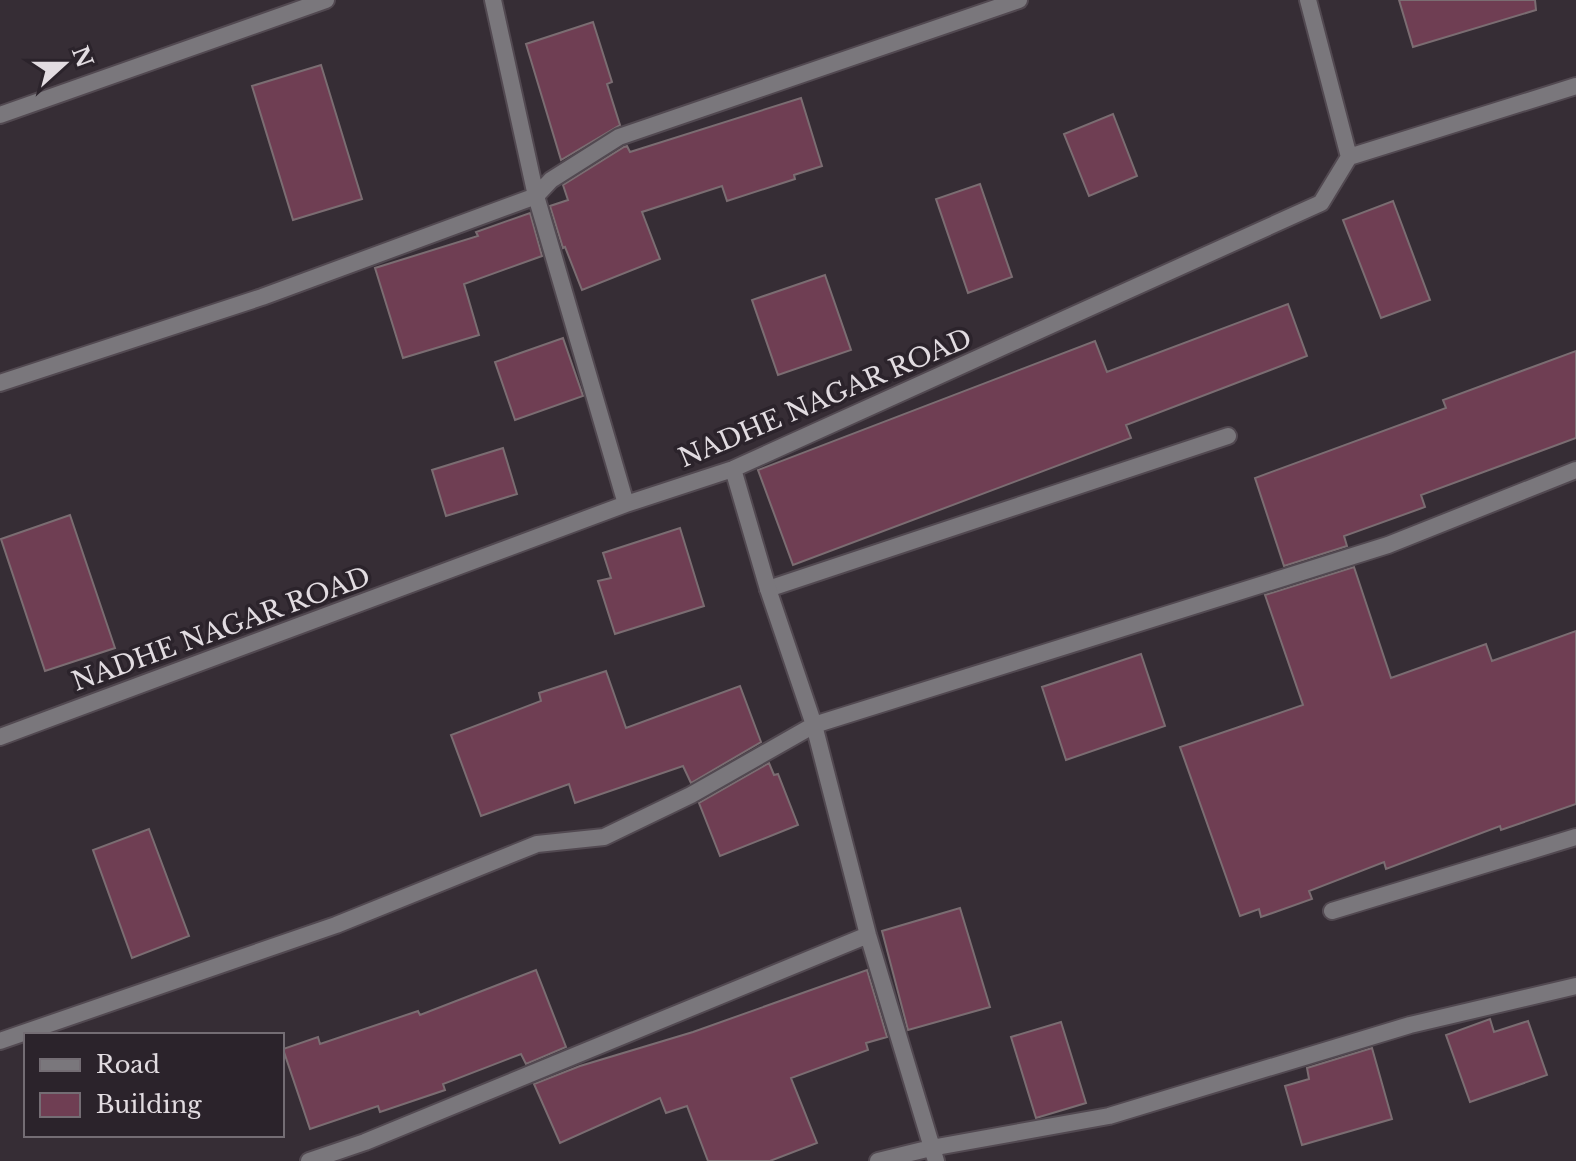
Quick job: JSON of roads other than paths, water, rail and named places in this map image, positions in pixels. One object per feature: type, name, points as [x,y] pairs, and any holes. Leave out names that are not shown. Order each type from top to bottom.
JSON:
[{"type":"street","points":[[0,115],[326,0]]},
{"type":"street","points":[[493,0],[536,196],[626,504]]},
{"type":"street","points":[[0,383],[262,297],[536,196],[551,180],[619,137],[1019,0]]},
{"type":"street","points":[[1308,0],[1349,157],[1576,86]]},
{"type":"street","name":"NADHE NAGAR ROAD","points":[[0,737],[626,504],[733,469],[1321,203],[1349,157]]},
{"type":"street","points":[[768,589],[1228,436]]},
{"type":"street","points":[[733,469],[768,589],[814,725],[868,935],[934,1154]]},
{"type":"street","points":[[0,1041],[336,925],[537,844],[604,837],[691,795],[814,725],[1388,545],[1576,470]]},
{"type":"street","points":[[1332,911],[1576,837]]},
{"type":"street","points":[[309,1161],[365,1142],[868,935]]},
{"type":"street","points":[[878,1161],[934,1154],[1109,1116],[1410,1025],[1576,986]]}]
